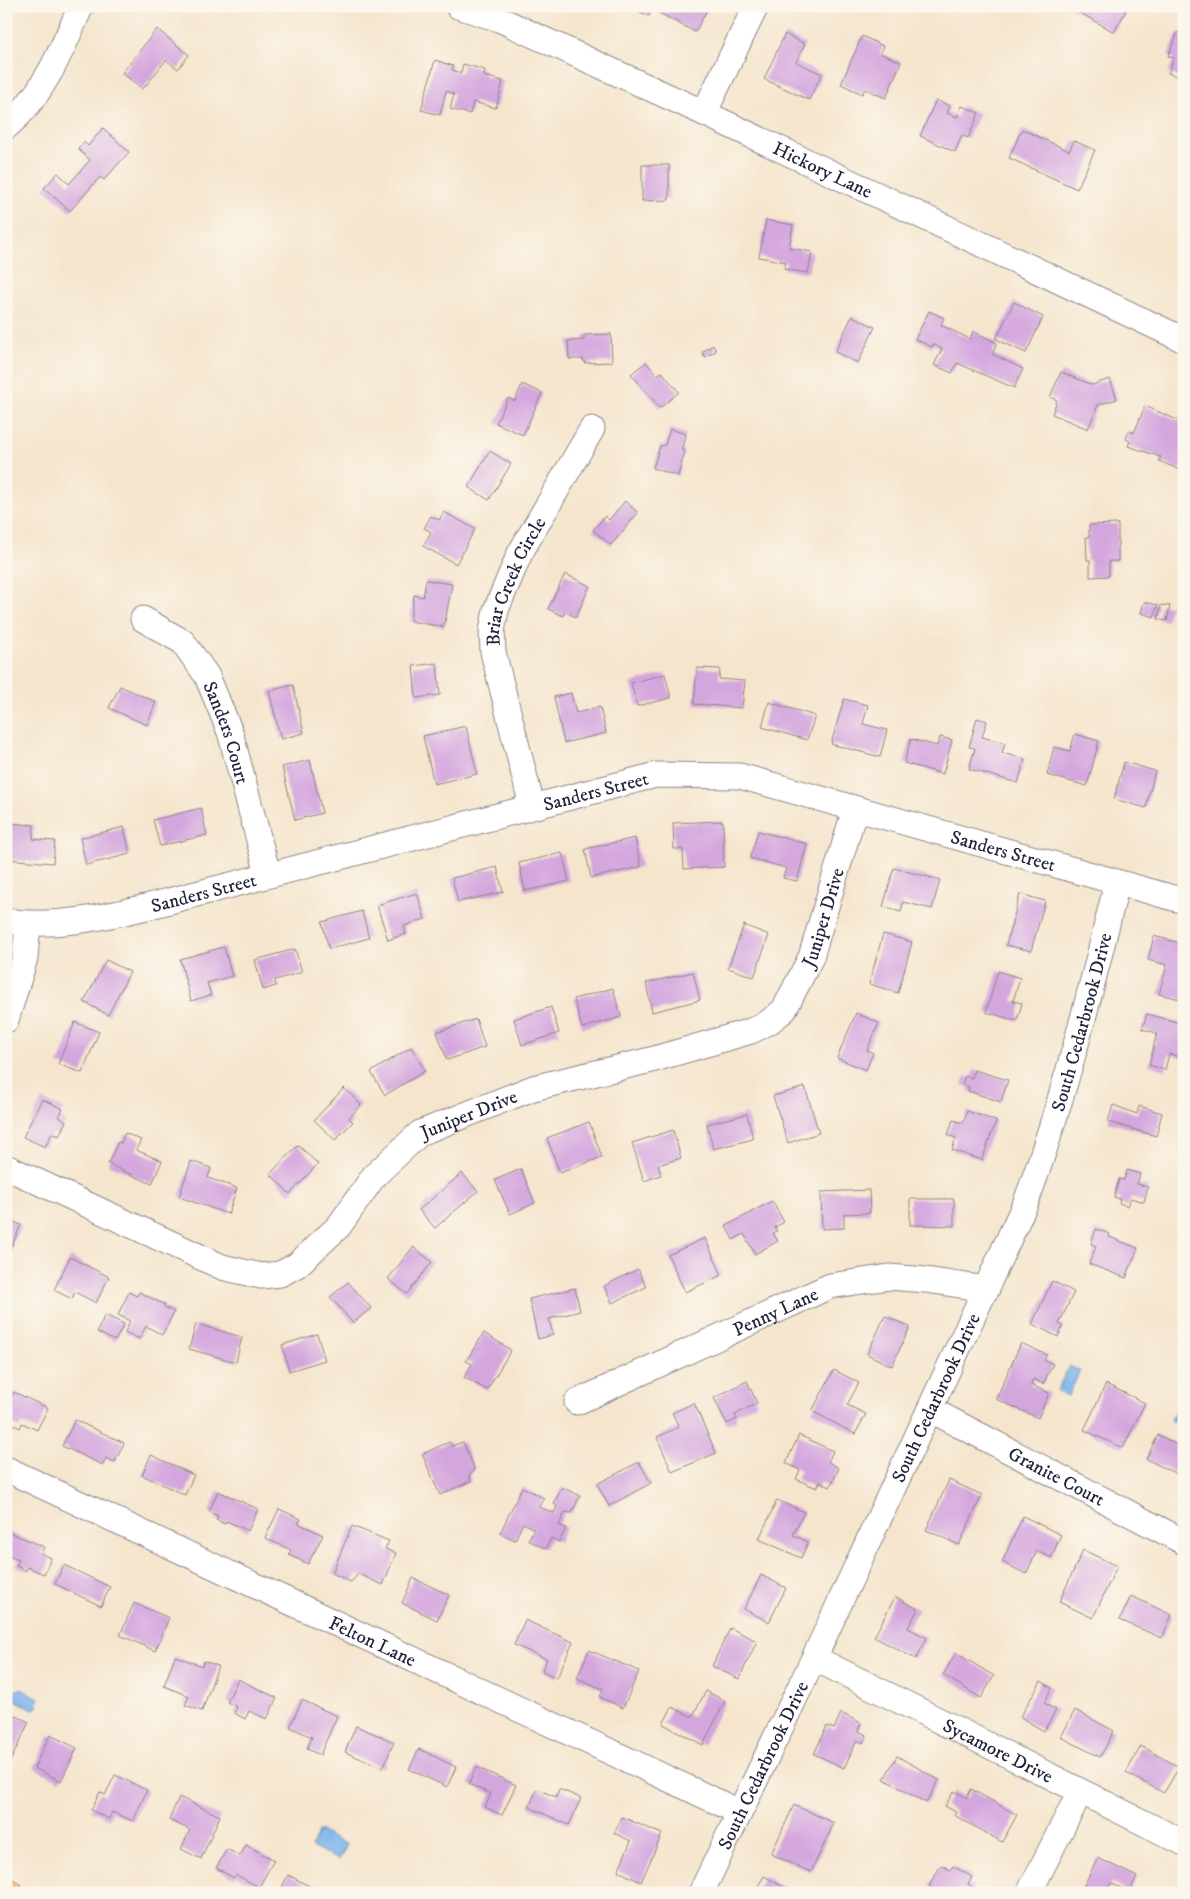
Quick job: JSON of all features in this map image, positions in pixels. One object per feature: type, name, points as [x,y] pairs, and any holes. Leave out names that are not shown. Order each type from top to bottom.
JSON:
[{"type":"street","points":[[6,127],[21,115],[55,65],[81,6]]},
{"type":"street","name":"Hickory Lane","points":[[458,6],[499,20],[704,113],[1184,340]]},
{"type":"street","points":[[704,113],[756,6]]},
{"type":"street","name":"Briar Creek Circle","points":[[532,806],[493,652],[492,631],[496,610],[520,553],[592,429]]},
{"type":"street","name":"Sanders Court","points":[[143,620],[183,642],[207,676],[230,732],[268,874]]},
{"type":"street","name":"Sanders Street","points":[[17,923],[86,920],[146,907],[532,806],[598,792],[656,775],[740,776],[1184,901]]},
{"type":"street","name":"Juniper Drive","points":[[6,1167],[222,1267],[261,1276],[280,1274],[297,1265],[339,1226],[374,1176],[420,1133],[533,1088],[651,1060],[751,1031],[769,1022],[784,1010],[811,957],[855,809]]},
{"type":"street","name":"South Cedarbrook Drive","points":[[701,1893],[814,1658],[1026,1202],[1050,1138],[1088,1002],[1117,883]]},
{"type":"street","points":[[6,1020],[24,958],[17,923]]},
{"type":"street","name":"Penny Lane","points":[[577,1402],[830,1286],[888,1278],[926,1280],[987,1289]]},
{"type":"street","name":"Granite Court","points":[[930,1410],[1184,1542]]},
{"type":"street","name":"Felton Lane","points":[[6,1469],[739,1812]]},
{"type":"street","name":"Sycamore Drive","points":[[814,1658],[1184,1843]]},
{"type":"street","points":[[1029,1893],[1080,1792]]},
{"type":"water","points":[[1069,1366],[1080,1371],[1068,1396],[1057,1391]]},
{"type":"water","points":[[1177,1407],[1184,1410],[1184,1427],[1170,1420]]},
{"type":"water","points":[[21,1689],[39,1698],[38,1707],[33,1709],[17,1701],[13,1695],[15,1691]]},
{"type":"water","points":[[319,1831],[347,1845],[339,1860],[311,1847]]},
{"type":"building","points":[[638,6],[709,6],[695,32],[652,9],[649,16],[636,10]]},
{"type":"building","points":[[1068,6],[1117,6],[1126,11],[1114,32]]},
{"type":"building","points":[[157,29],[189,55],[178,69],[166,60],[143,89],[122,73]]},
{"type":"building","points":[[1178,32],[1184,35],[1184,79],[1168,73],[1174,58],[1168,56]]},
{"type":"building","points":[[785,34],[805,44],[796,62],[822,74],[809,100],[764,79]]},
{"type":"building","points":[[862,36],[883,46],[880,53],[901,62],[886,98],[865,89],[862,94],[841,84]]},
{"type":"building","points":[[435,60],[453,66],[452,70],[461,73],[463,64],[485,70],[484,76],[503,81],[496,108],[473,102],[470,114],[450,109],[454,94],[446,91],[440,115],[421,110]]},
{"type":"building","points":[[936,100],[950,106],[947,113],[957,117],[962,106],[979,113],[968,138],[962,135],[955,152],[920,136]]},
{"type":"building","points":[[103,128],[129,152],[104,180],[100,177],[70,211],[44,188],[58,173],[69,184],[90,160],[78,149],[84,142],[88,146]]},
{"type":"building","points":[[1022,129],[1069,151],[1074,141],[1095,150],[1077,189],[1009,158]]},
{"type":"building","points":[[642,165],[669,165],[669,200],[642,201]]},
{"type":"building","points":[[766,220],[793,225],[789,248],[812,252],[808,273],[784,269],[786,262],[759,257]]},
{"type":"building","points":[[1014,302],[1043,317],[1026,353],[996,339]]},
{"type":"building","points":[[929,311],[944,318],[941,325],[970,339],[973,331],[997,343],[992,354],[1023,369],[1014,388],[957,363],[952,373],[934,365],[942,349],[933,344],[932,347],[915,339]]},
{"type":"building","points":[[852,316],[875,327],[858,363],[835,352]]},
{"type":"building","points":[[611,334],[612,362],[585,363],[583,359],[569,359],[568,341],[584,340],[584,335]]},
{"type":"building","points":[[713,345],[716,351],[705,357],[702,352]]},
{"type":"building","points":[[646,362],[657,375],[662,372],[679,392],[660,408],[631,374]]},
{"type":"building","points":[[1061,372],[1092,385],[1110,379],[1117,399],[1098,405],[1088,429],[1052,414],[1057,400],[1050,397]]},
{"type":"building","points":[[522,384],[542,393],[523,435],[496,423],[508,398],[515,401]]},
{"type":"building","points":[[1145,406],[1184,423],[1184,462],[1180,470],[1159,461],[1161,457],[1128,446],[1130,441],[1126,439],[1129,431],[1134,433]]},
{"type":"building","points":[[670,429],[686,434],[681,450],[685,451],[678,476],[653,468],[660,446],[665,445]]},
{"type":"building","points":[[490,451],[511,464],[489,500],[468,487]]},
{"type":"building","points":[[625,501],[638,513],[611,545],[593,530],[605,516],[609,520]]},
{"type":"building","points":[[444,512],[475,529],[456,564],[423,546],[431,532],[424,528],[431,516],[439,520]]},
{"type":"building","points":[[1118,524],[1118,561],[1109,561],[1109,576],[1090,577],[1090,560],[1087,560],[1086,537],[1089,537],[1089,525]]},
{"type":"building","points":[[565,574],[590,586],[576,617],[565,612],[563,616],[548,609]]},
{"type":"building","points":[[426,580],[452,584],[444,627],[410,621],[414,595],[423,597]]},
{"type":"building","points":[[1144,602],[1158,605],[1154,617],[1141,613]]},
{"type":"building","points":[[1161,605],[1170,606],[1167,621],[1158,619]]},
{"type":"building","points":[[437,663],[440,695],[416,698],[413,666]]},
{"type":"building","points":[[697,668],[720,669],[719,679],[745,681],[742,708],[694,704]]},
{"type":"building","points":[[665,674],[671,698],[637,706],[631,683]]},
{"type":"building","points":[[293,685],[304,733],[281,739],[269,691]]},
{"type":"building","points":[[120,686],[156,702],[147,725],[109,708]]},
{"type":"building","points":[[571,693],[576,713],[600,707],[606,733],[564,743],[554,697]]},
{"type":"building","points":[[844,699],[868,705],[863,724],[887,730],[880,757],[831,744]]},
{"type":"building","points":[[769,702],[815,716],[807,740],[762,727]]},
{"type":"building","points":[[977,718],[987,721],[982,737],[1005,743],[1002,753],[1025,759],[1018,783],[969,769],[975,748],[969,747]]},
{"type":"building","points":[[466,726],[477,774],[434,784],[423,736]]},
{"type":"building","points":[[1075,734],[1099,741],[1087,786],[1047,775],[1054,747],[1070,751]]},
{"type":"building","points":[[940,737],[952,740],[943,774],[904,763],[911,739],[937,746]]},
{"type":"building","points":[[310,760],[322,813],[295,820],[282,767]]},
{"type":"building","points":[[1124,762],[1155,771],[1146,808],[1114,799]]},
{"type":"building","points":[[201,808],[207,835],[160,846],[153,820]]},
{"type":"building","points":[[723,821],[724,867],[684,869],[683,849],[674,849],[673,823]]},
{"type":"building","points":[[6,823],[34,825],[33,839],[55,841],[53,863],[6,859]]},
{"type":"building","points":[[1184,823],[1184,836],[1180,835]]},
{"type":"building","points":[[124,827],[130,854],[86,865],[80,838]]},
{"type":"building","points":[[758,831],[807,844],[797,881],[783,878],[786,868],[750,858]]},
{"type":"building","points":[[635,838],[641,867],[591,878],[585,849]]},
{"type":"building","points":[[562,853],[569,881],[525,891],[519,863]]},
{"type":"building","points":[[497,867],[503,892],[458,902],[452,878]]},
{"type":"building","points":[[894,868],[940,880],[932,909],[903,902],[901,912],[883,907]]},
{"type":"building","points":[[417,893],[425,919],[404,926],[406,934],[388,940],[377,905]]},
{"type":"building","points":[[1020,894],[1045,901],[1031,951],[1006,945]]},
{"type":"building","points":[[362,911],[369,938],[329,949],[322,922]]},
{"type":"building","points":[[744,925],[769,935],[754,977],[728,968]]},
{"type":"building","points":[[883,934],[912,942],[898,993],[869,984]]},
{"type":"building","points":[[1154,936],[1184,944],[1184,1000],[1159,994],[1167,965],[1148,960]]},
{"type":"building","points":[[224,947],[232,976],[207,983],[211,995],[191,1001],[180,959]]},
{"type":"building","points":[[295,949],[302,972],[275,980],[276,986],[263,990],[255,960]]},
{"type":"building","points":[[106,960],[130,972],[108,1015],[84,1002]]},
{"type":"building","points":[[998,971],[1020,978],[1013,1001],[1022,1003],[1017,1021],[986,1012]]},
{"type":"building","points":[[693,972],[700,1000],[652,1012],[646,983]]},
{"type":"building","points":[[613,988],[621,1017],[582,1028],[574,999]]},
{"type":"building","points":[[551,1007],[559,1033],[522,1045],[514,1019]]},
{"type":"building","points":[[856,1013],[879,1023],[867,1050],[873,1053],[866,1070],[837,1058]]},
{"type":"building","points":[[1147,1014],[1184,1024],[1183,1058],[1169,1054],[1165,1070],[1149,1065],[1157,1033],[1142,1029]]},
{"type":"building","points":[[476,1019],[485,1047],[447,1060],[437,1032]]},
{"type":"building","points":[[75,1022],[99,1032],[82,1073],[58,1064]]},
{"type":"building","points":[[411,1047],[425,1071],[385,1095],[371,1072]]},
{"type":"building","points":[[974,1070],[1008,1080],[1001,1102],[968,1091],[969,1087],[962,1085],[965,1076],[972,1078]]},
{"type":"building","points":[[805,1087],[819,1133],[788,1143],[773,1096]]},
{"type":"building","points":[[344,1088],[361,1105],[349,1118],[353,1122],[335,1140],[314,1120]]},
{"type":"building","points":[[42,1099],[63,1109],[59,1117],[66,1121],[59,1136],[52,1133],[45,1147],[23,1137]]},
{"type":"building","points":[[1113,1105],[1137,1114],[1139,1106],[1162,1113],[1156,1136],[1108,1122]]},
{"type":"building","points":[[967,1111],[996,1121],[982,1160],[952,1150],[956,1138],[948,1135],[953,1120],[963,1123]]},
{"type":"building","points":[[747,1114],[753,1139],[713,1149],[707,1124]]},
{"type":"building","points":[[589,1122],[602,1157],[560,1173],[547,1138]]},
{"type":"building","points":[[673,1130],[681,1158],[658,1165],[661,1175],[644,1181],[632,1143]]},
{"type":"building","points":[[125,1133],[141,1140],[136,1150],[162,1161],[152,1184],[108,1164],[118,1142],[121,1143]]},
{"type":"building","points":[[298,1145],[318,1164],[290,1194],[270,1174]]},
{"type":"building","points":[[191,1161],[211,1168],[208,1178],[237,1188],[228,1214],[179,1197]]},
{"type":"building","points":[[521,1169],[535,1203],[510,1214],[495,1180]]},
{"type":"building","points":[[1127,1170],[1140,1174],[1137,1184],[1148,1187],[1144,1202],[1131,1198],[1127,1206],[1119,1203],[1120,1199],[1114,1197],[1119,1179],[1124,1180]]},
{"type":"building","points":[[462,1173],[478,1191],[435,1228],[419,1210]]},
{"type":"building","points":[[869,1190],[870,1213],[844,1214],[844,1228],[822,1229],[821,1192]]},
{"type":"building","points":[[910,1199],[954,1199],[954,1226],[910,1225]]},
{"type":"building","points":[[772,1201],[784,1222],[775,1227],[777,1231],[773,1233],[778,1241],[755,1254],[744,1234],[733,1240],[726,1226]]},
{"type":"building","points":[[6,1218],[21,1225],[8,1254],[6,1253]]},
{"type":"building","points":[[1096,1229],[1110,1234],[1109,1237],[1138,1248],[1126,1278],[1089,1264],[1096,1246],[1091,1244]]},
{"type":"building","points":[[705,1238],[722,1275],[685,1292],[668,1255]]},
{"type":"building","points":[[413,1247],[432,1262],[407,1294],[388,1279]]},
{"type":"building","points":[[70,1257],[109,1277],[96,1303],[75,1292],[72,1299],[54,1290]]},
{"type":"building","points":[[638,1269],[646,1287],[612,1303],[604,1286]]},
{"type":"building","points":[[1052,1281],[1074,1292],[1059,1324],[1063,1326],[1058,1337],[1032,1324]]},
{"type":"building","points":[[348,1282],[371,1308],[353,1323],[330,1297]]},
{"type":"building","points":[[575,1288],[580,1311],[549,1319],[553,1335],[538,1339],[529,1299]]},
{"type":"building","points":[[129,1292],[137,1296],[139,1292],[165,1305],[164,1307],[174,1312],[162,1335],[146,1326],[139,1339],[125,1332],[130,1321],[118,1315]]},
{"type":"building","points":[[105,1315],[124,1324],[115,1341],[97,1332]]},
{"type":"building","points":[[885,1316],[910,1327],[892,1366],[867,1354]]},
{"type":"building","points":[[196,1324],[242,1337],[236,1362],[189,1349]]},
{"type":"building","points":[[484,1333],[511,1350],[487,1390],[464,1377],[472,1364],[466,1361]]},
{"type":"building","points":[[317,1334],[325,1360],[289,1371],[282,1345]]},
{"type":"building","points":[[1021,1343],[1047,1355],[1044,1360],[1053,1364],[1043,1384],[1033,1379],[1031,1385],[1049,1393],[1038,1418],[996,1399]]},
{"type":"building","points":[[834,1370],[859,1383],[847,1405],[866,1414],[855,1434],[812,1411]]},
{"type":"building","points":[[747,1381],[757,1403],[735,1415],[737,1419],[727,1424],[714,1398]]},
{"type":"building","points":[[1106,1384],[1145,1403],[1123,1448],[1084,1430]]},
{"type":"building","points":[[14,1392],[48,1408],[37,1430],[22,1423],[20,1428],[6,1421],[6,1409]]},
{"type":"building","points":[[694,1403],[716,1453],[672,1472],[657,1437],[679,1427],[672,1413]]},
{"type":"building","points":[[75,1420],[124,1443],[115,1462],[106,1458],[103,1465],[62,1446]]},
{"type":"building","points":[[799,1435],[833,1451],[828,1462],[839,1468],[830,1487],[820,1482],[817,1488],[796,1479],[800,1470],[786,1463]]},
{"type":"building","points":[[1158,1435],[1184,1448],[1183,1477],[1146,1459]]},
{"type":"building","points":[[449,1442],[452,1446],[463,1442],[475,1470],[469,1475],[471,1481],[440,1495],[422,1454]]},
{"type":"building","points":[[151,1455],[194,1475],[185,1495],[142,1475]]},
{"type":"building","points":[[639,1462],[651,1483],[609,1506],[597,1484]]},
{"type":"building","points":[[949,1480],[982,1495],[959,1545],[926,1530]]},
{"type":"building","points":[[522,1487],[544,1498],[539,1507],[554,1513],[557,1506],[554,1504],[562,1487],[580,1496],[572,1513],[565,1512],[559,1525],[566,1528],[559,1542],[551,1538],[546,1549],[528,1540],[534,1529],[523,1523],[515,1540],[500,1533]]},
{"type":"building","points":[[218,1491],[258,1509],[248,1531],[227,1521],[225,1524],[216,1520],[218,1516],[209,1512]]},
{"type":"building","points":[[777,1500],[804,1512],[793,1535],[808,1542],[801,1558],[759,1539]]},
{"type":"building","points":[[279,1509],[301,1519],[298,1523],[323,1535],[308,1564],[289,1555],[291,1550],[265,1538]]},
{"type":"building","points":[[1023,1516],[1061,1535],[1051,1558],[1037,1551],[1026,1574],[1002,1562]]},
{"type":"building","points":[[352,1526],[389,1541],[385,1549],[396,1553],[383,1585],[358,1574],[351,1582],[332,1573]]},
{"type":"building","points":[[6,1531],[44,1547],[41,1553],[51,1558],[44,1574],[27,1567],[26,1571],[16,1566],[19,1560],[6,1555]]},
{"type":"building","points":[[1083,1550],[1117,1566],[1093,1618],[1059,1602]]},
{"type":"building","points":[[64,1565],[110,1587],[101,1606],[55,1584]]},
{"type":"building","points":[[761,1575],[786,1588],[769,1622],[744,1609]]},
{"type":"building","points":[[413,1578],[449,1595],[437,1620],[402,1603]]},
{"type":"building","points":[[1131,1596],[1172,1615],[1162,1638],[1120,1620]]},
{"type":"building","points":[[895,1597],[918,1609],[908,1628],[927,1638],[916,1659],[874,1637]]},
{"type":"building","points":[[134,1603],[169,1618],[155,1651],[120,1635]]},
{"type":"building","points":[[525,1620],[573,1642],[557,1678],[542,1671],[547,1659],[514,1645]]},
{"type":"building","points":[[730,1628],[757,1641],[739,1679],[712,1666]]},
{"type":"building","points":[[589,1650],[639,1671],[623,1708],[600,1697],[603,1689],[577,1678]]},
{"type":"building","points":[[956,1653],[994,1676],[981,1698],[943,1675]]},
{"type":"building","points":[[175,1656],[202,1666],[204,1661],[218,1666],[202,1711],[185,1705],[189,1696],[164,1686]]},
{"type":"building","points":[[238,1679],[277,1698],[267,1719],[249,1711],[245,1719],[234,1713],[237,1707],[227,1702]]},
{"type":"building","points":[[1041,1681],[1052,1688],[1044,1703],[1056,1710],[1044,1731],[1020,1717]]},
{"type":"building","points":[[706,1691],[725,1701],[703,1745],[663,1724],[672,1707],[692,1717]]},
{"type":"building","points":[[302,1700],[337,1716],[320,1755],[307,1749],[312,1737],[290,1727]]},
{"type":"building","points":[[1075,1710],[1114,1731],[1100,1757],[1061,1737]]},
{"type":"building","points":[[6,1711],[29,1722],[8,1766],[6,1765]]},
{"type":"building","points":[[841,1713],[861,1723],[858,1731],[867,1735],[863,1743],[857,1740],[844,1768],[814,1754],[827,1726],[834,1729]]},
{"type":"building","points":[[356,1726],[394,1742],[383,1768],[345,1752]]},
{"type":"building","points":[[50,1735],[77,1748],[61,1781],[34,1768]]},
{"type":"building","points":[[1141,1746],[1179,1767],[1164,1793],[1126,1773]]},
{"type":"building","points":[[419,1749],[456,1767],[447,1787],[409,1769]]},
{"type":"building","points":[[897,1756],[939,1780],[926,1803],[884,1779]]},
{"type":"building","points":[[476,1767],[516,1785],[502,1815],[485,1807],[491,1794],[469,1784]]},
{"type":"building","points":[[115,1775],[147,1790],[133,1821],[112,1812],[109,1819],[91,1810],[100,1792],[105,1795]]},
{"type":"building","points":[[537,1789],[556,1797],[559,1789],[581,1798],[569,1825],[529,1807]]},
{"type":"building","points":[[971,1789],[1017,1815],[1002,1842],[954,1815],[956,1812],[945,1806],[954,1791],[967,1798]]},
{"type":"building","points":[[179,1797],[220,1816],[201,1859],[181,1849],[190,1830],[169,1820]]},
{"type":"building","points":[[794,1805],[834,1823],[811,1872],[771,1854]]},
{"type":"building","points":[[622,1817],[662,1834],[641,1882],[618,1871],[631,1841],[614,1833]]},
{"type":"building","points":[[246,1845],[274,1860],[259,1887],[236,1875],[234,1878],[216,1868],[227,1849],[240,1856]]},
{"type":"building","points":[[1098,1858],[1137,1877],[1129,1892],[1111,1883],[1106,1893],[1080,1893]]},
{"type":"building","points":[[941,1865],[950,1870],[953,1866],[972,1877],[968,1884],[974,1888],[971,1893],[936,1893],[937,1891],[929,1886]]},
{"type":"building","points":[[288,1875],[323,1893],[279,1893]]},
{"type":"building","points":[[764,1876],[794,1893],[754,1893]]}]
